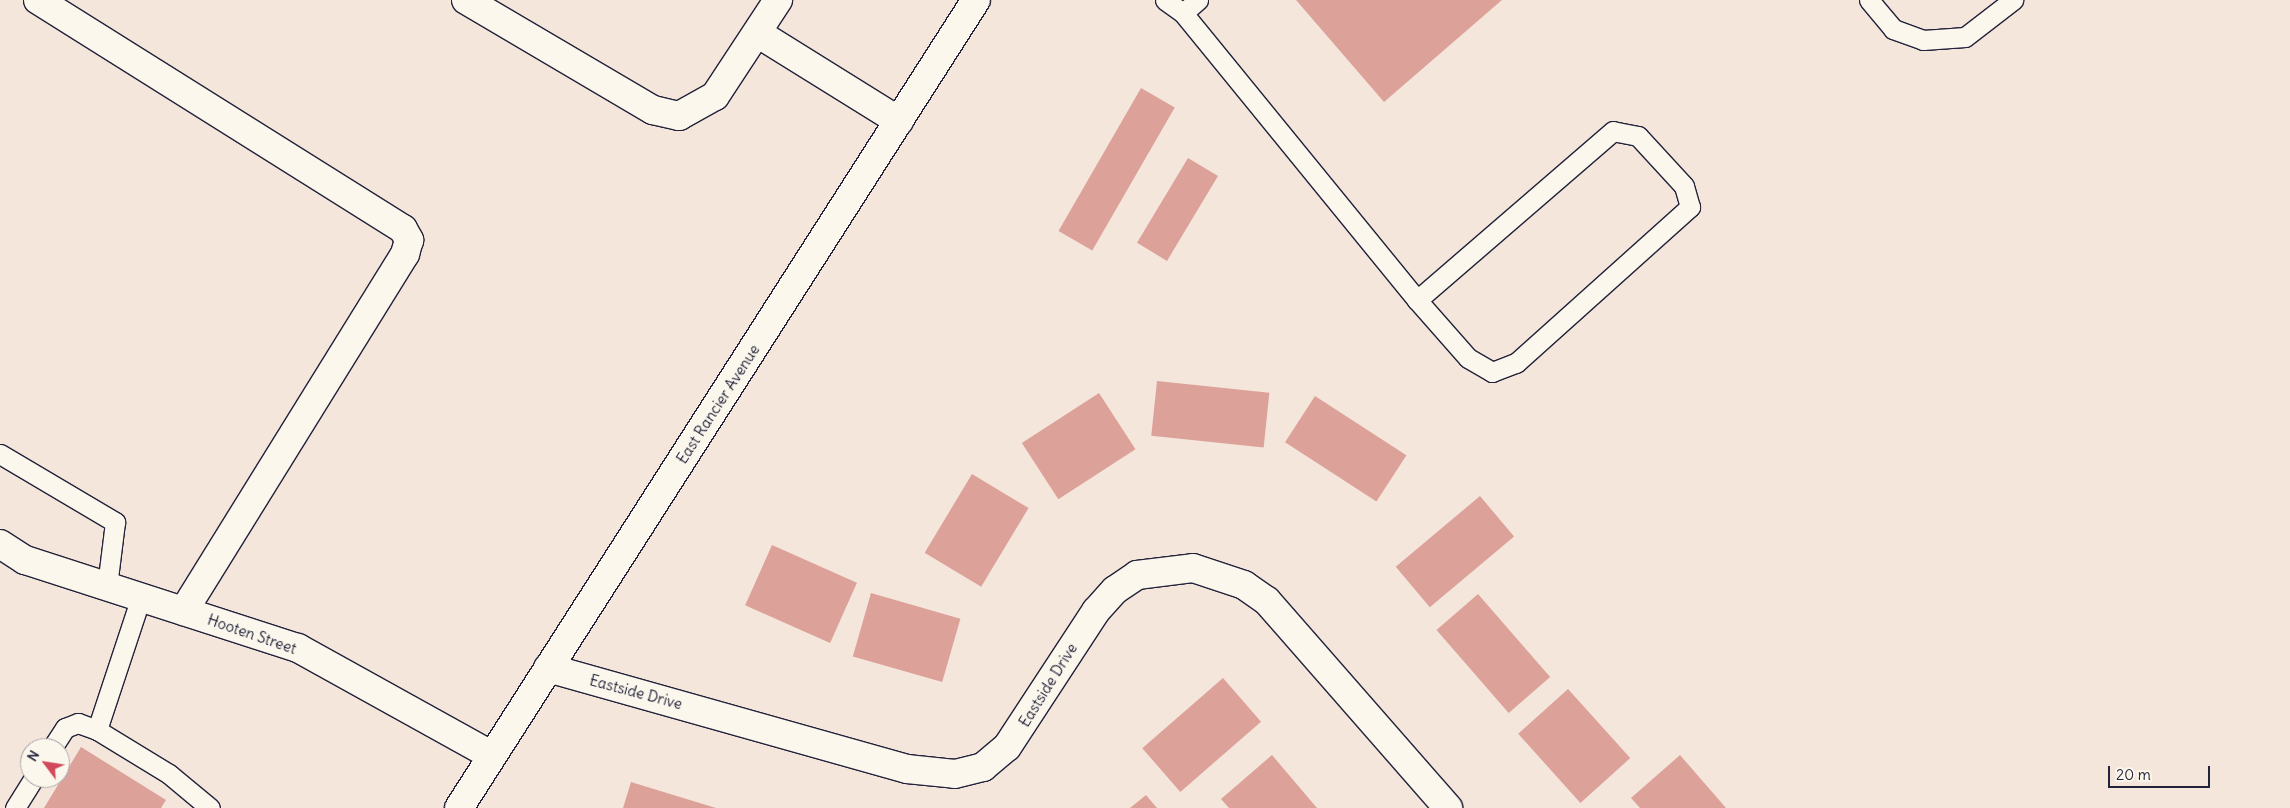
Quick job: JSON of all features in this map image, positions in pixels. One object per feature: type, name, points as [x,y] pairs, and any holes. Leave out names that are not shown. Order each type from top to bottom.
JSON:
[{"type":"street","points":[[38,0],[403,229],[409,240],[405,254],[184,611]]},
{"type":"street","points":[[466,0],[653,110],[679,116],[715,96],[759,34],[778,0]]},
{"type":"street","name":"East Rancier Avenue","points":[[459,808],[491,755],[976,0]]},
{"type":"street","points":[[759,34],[899,122]]},
{"type":"street","name":"Hooten Street","points":[[0,544],[25,560],[298,648],[491,755]]},
{"type":"street","name":"Eastside Drive","points":[[548,668],[907,769],[955,774],[983,767],[1008,747],[1091,617],[1115,590],[1138,576],[1193,568],[1244,585],[1267,601],[1448,808]]},
{"type":"lane","points":[[1166,0],[1183,13],[1418,300],[1468,358],[1492,372],[1516,363],[1690,207],[1684,186],[1638,136],[1613,131],[1418,300]]},
{"type":"lane","points":[[1183,13],[1198,0]]},
{"type":"lane","points":[[1869,0],[1892,29],[1924,40],[1965,37],[2013,0]]},
{"type":"lane","points":[[0,454],[115,522],[107,586]]},
{"type":"lane","points":[[97,730],[141,597]]},
{"type":"lane","points":[[58,738],[65,728],[78,723],[97,730],[169,774],[210,808]]},
{"type":"lane","points":[[15,808],[28,788]]},
{"type":"building","points":[[1296,0],[1502,0],[1384,102]]},
{"type":"building","points":[[1141,88],[1175,108],[1092,250],[1058,231]]},
{"type":"building","points":[[1188,158],[1218,176],[1167,261],[1137,243]]},
{"type":"building","points":[[1157,381],[1269,393],[1264,448],[1151,436]]},
{"type":"building","points":[[1099,393],[1135,449],[1058,499],[1022,443]]},
{"type":"building","points":[[1315,396],[1406,455],[1376,501],[1285,442]]},
{"type":"building","points":[[972,474],[1029,508],[981,587],[925,553]]},
{"type":"building","points":[[1480,496],[1514,537],[1430,607],[1396,567]]},
{"type":"building","points":[[772,545],[857,583],[830,643],[745,605]]},
{"type":"building","points":[[871,593],[960,619],[942,682],[853,656]]},
{"type":"building","points":[[1478,594],[1550,677],[1509,713],[1436,630]]},
{"type":"building","points":[[1223,678],[1261,722],[1180,792],[1142,748]]},
{"type":"building","points":[[1568,689],[1630,758],[1580,803],[1518,734]]},
{"type":"building","points":[[81,747],[166,800],[161,808],[44,808],[56,788],[70,788],[70,765]]},
{"type":"building","points":[[1272,755],[1317,808],[1229,808],[1221,799]]},
{"type":"building","points":[[1680,755],[1726,808],[1640,808],[1631,798]]},
{"type":"building","points":[[631,782],[716,808],[623,808]]},
{"type":"building","points":[[1146,795],[1157,808],[1130,808]]}]
